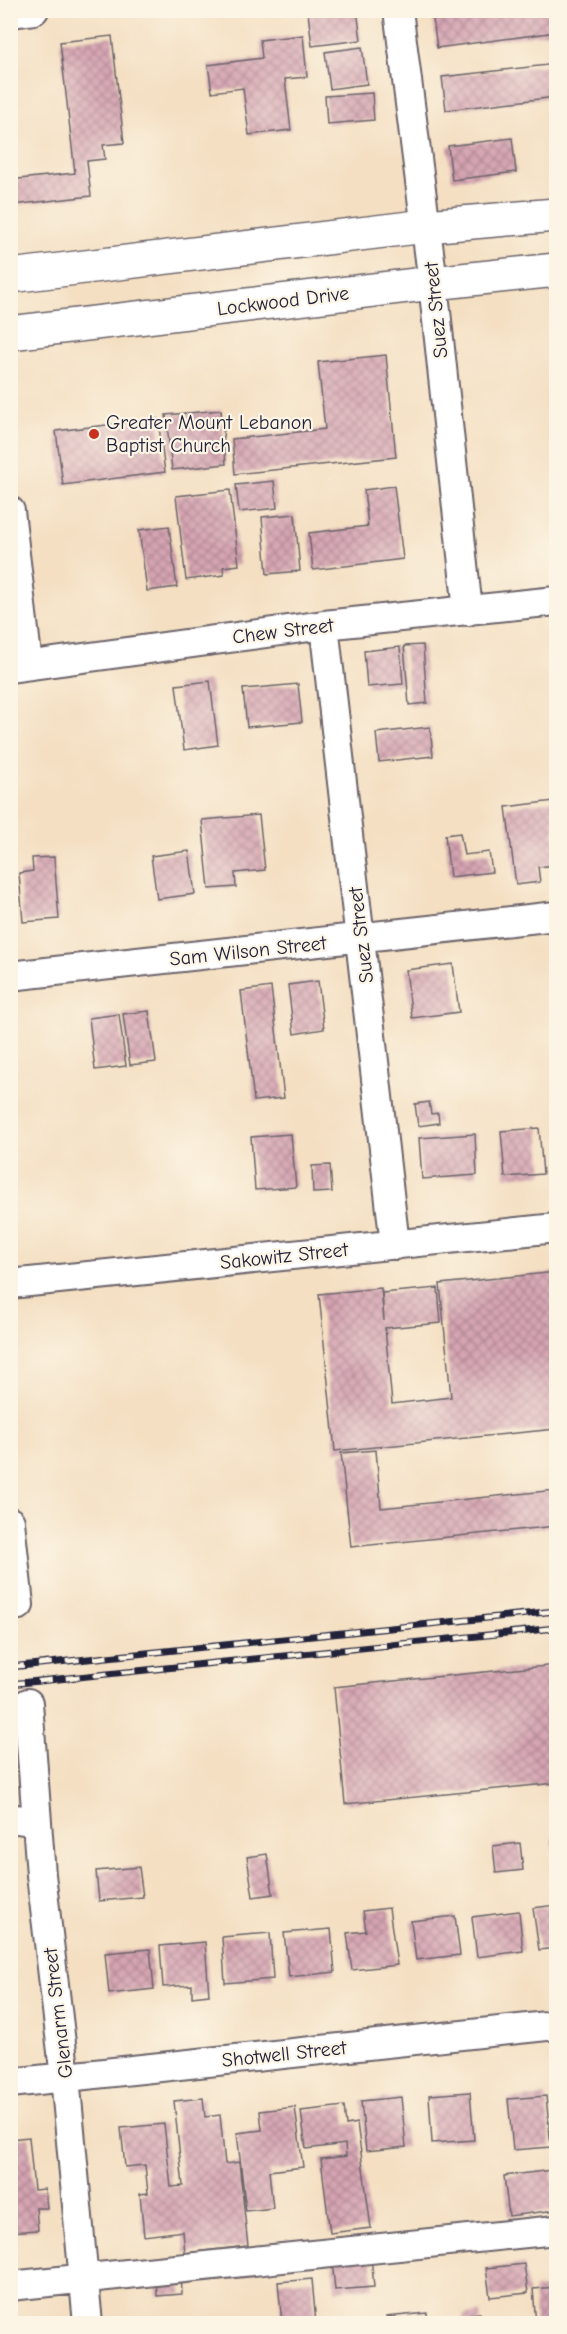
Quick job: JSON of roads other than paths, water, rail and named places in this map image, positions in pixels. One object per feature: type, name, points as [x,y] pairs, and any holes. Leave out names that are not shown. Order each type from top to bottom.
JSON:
[{"type":"main road","points":[[10,276],[426,226],[556,215]]},
{"type":"main road","name":"Lockwood Drive","points":[[10,333],[556,270]]},
{"type":"street","points":[[10,13],[34,10]]},
{"type":"street","name":"Suez Street","points":[[398,10],[433,283],[468,611]]},
{"type":"street","points":[[10,511],[19,667]]},
{"type":"street","name":"Chew Street","points":[[19,667],[324,626],[556,601]]},
{"type":"street","name":"Suez Street","points":[[324,626],[395,1245]]},
{"type":"street","name":"Sam Wilson Street","points":[[10,976],[556,916]]},
{"type":"street","name":"Sakowitz Street","points":[[10,1284],[556,1228]]},
{"type":"street","points":[[10,1522],[19,1605]]},
{"type":"street","name":"Glenarm Street","points":[[28,1703],[24,1820],[41,1875],[66,2077],[88,2324]]},
{"type":"street","name":"Shotwell Street","points":[[10,2083],[556,2025]]},
{"type":"street","points":[[10,2286],[556,2230]]},
{"type":"railway","points":[[10,1667],[556,1611]]},
{"type":"railway","points":[[10,1684],[556,1628]]},
{"type":"place","name":"Greater Mount Lebanon Baptist Church","points":[[94,434]]}]
